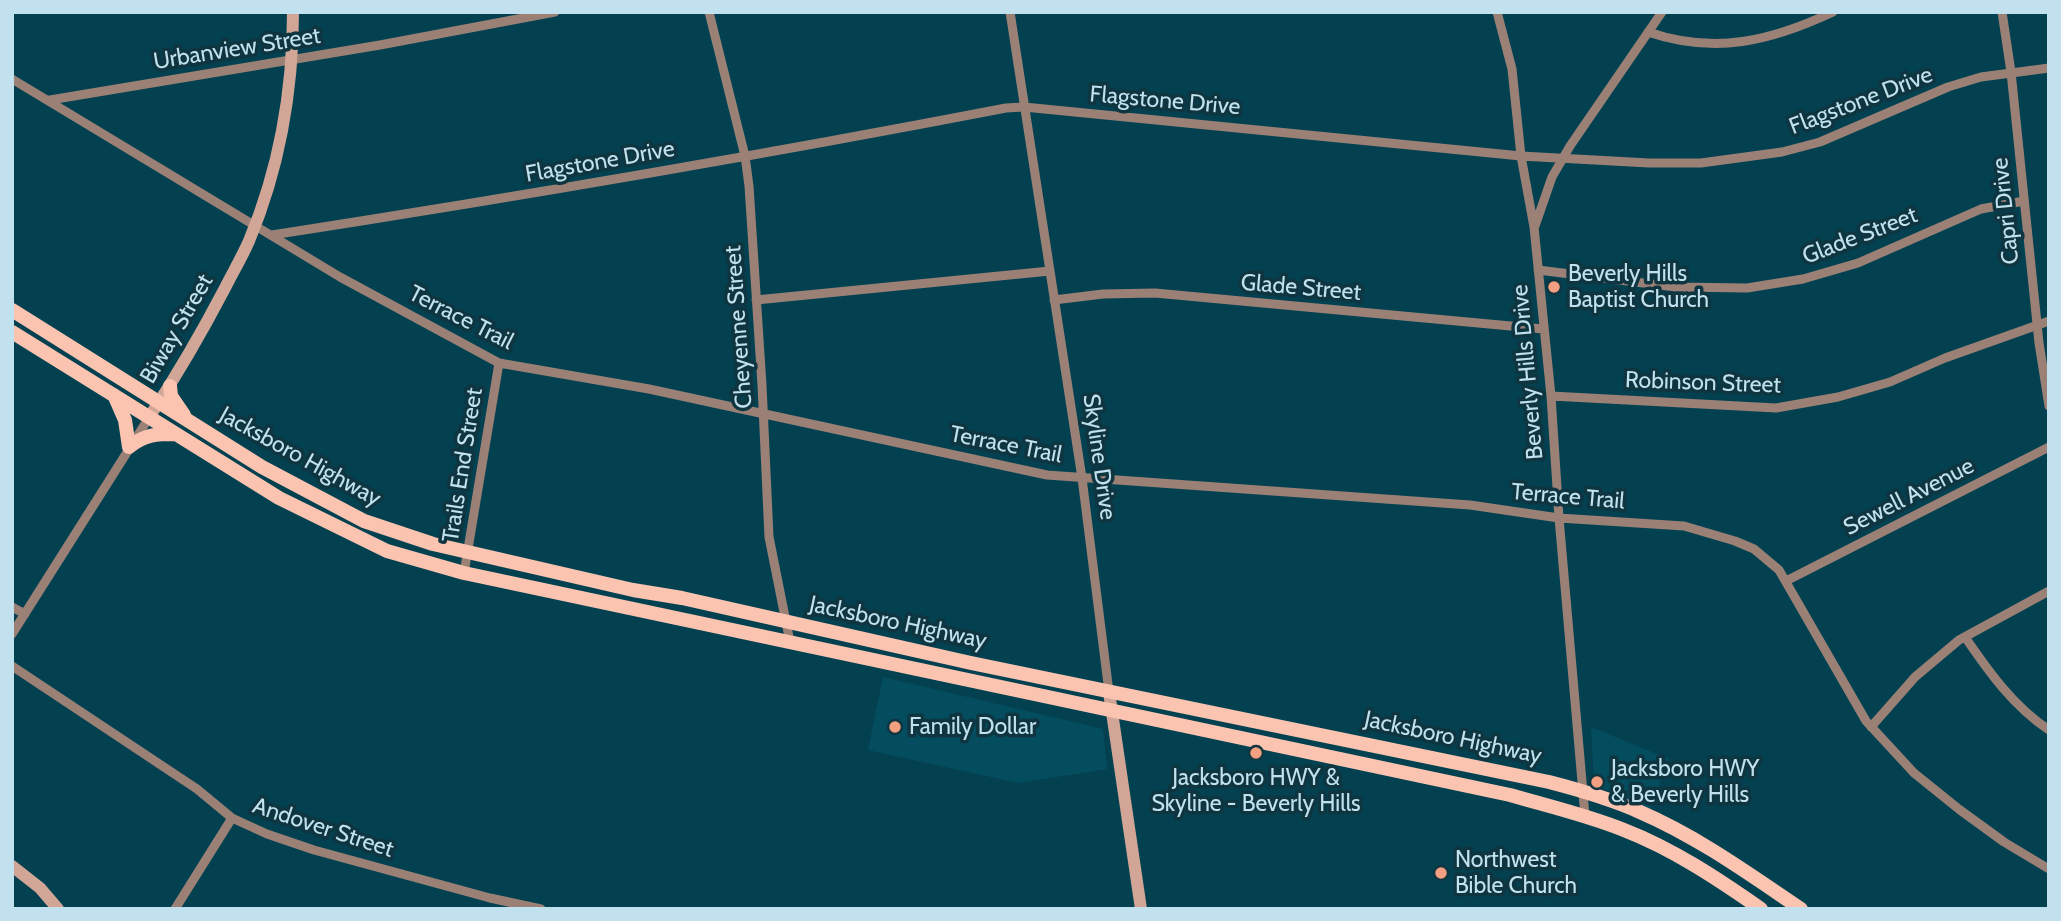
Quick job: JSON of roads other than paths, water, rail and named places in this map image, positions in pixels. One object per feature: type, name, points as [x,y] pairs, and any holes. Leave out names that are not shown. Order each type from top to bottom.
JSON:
[{"type":"main road","name":"Jacksboro Highway","points":[[13,312],[262,467],[364,521],[405,536],[470,544],[652,593],[1109,692],[1360,741],[1584,791],[1641,812],[1705,846],[1801,909]]},
{"type":"main road","name":"Jacksboro Highway","points":[[12,332],[279,498],[387,551],[464,573],[1495,792],[1585,816],[1664,848],[1761,909]]},
{"type":"main road","points":[[170,386],[171,396],[186,419]]},
{"type":"main road","points":[[113,394],[125,420],[130,447]]},
{"type":"main road","points":[[130,447],[141,437],[148,435],[177,434]]},
{"type":"main road","points":[[648,611],[652,593]]},
{"type":"main road","points":[[1354,763],[1360,741]]},
{"type":"street","name":"Biway Street","points":[[12,634],[170,386],[249,242],[272,174],[286,110],[292,60],[293,12]]},
{"type":"street","name":"Urbanview Street","points":[[49,100],[292,60],[555,12]]},
{"type":"street","name":"Cheyenne Street","points":[[709,12],[745,156],[769,537],[790,642]]},
{"type":"street","name":"Skyline Drive","points":[[1010,12],[1082,478],[1109,692],[1141,909]]},
{"type":"street","name":"Beverly Hills Drive","points":[[1497,12],[1512,69],[1521,156],[1534,227],[1551,396],[1585,816]]},
{"type":"street","points":[[1534,227],[1552,177],[1562,159],[1662,12]]},
{"type":"street","points":[[1648,32],[1685,42],[1745,42],[1783,33],[1833,12]]},
{"type":"street","name":"Capri Drive","points":[[2003,12],[2037,323],[2049,406]]},
{"type":"street","name":"Flagstone Drive","points":[[272,235],[480,203],[784,151],[1006,108],[1024,107],[1521,156],[1701,163],[1782,152],[1820,142],[1948,88],[1981,77],[2049,68]]},
{"type":"street","name":"Terrace Trail","points":[[12,79],[340,276],[499,363],[649,389],[1047,475],[1470,505],[1559,518],[1684,526],[1735,541],[1754,549],[1779,570],[1871,727],[1914,773],[1959,810],[2049,869]]},
{"type":"street","name":"Glade Street","points":[[1538,270],[1676,287],[1747,288],[1803,279],[1858,262],[1981,209],[2024,201]]},
{"type":"street","points":[[756,300],[1050,271]]},
{"type":"street","name":"Glade Street","points":[[1054,300],[1103,294],[1155,293],[1544,329]]},
{"type":"street","name":"Robinson Street","points":[[1551,396],[1776,408],[1838,397],[1891,382],[1945,358],[2037,323],[2049,321]]},
{"type":"street","name":"Trails End Street","points":[[464,573],[499,363]]},
{"type":"street","name":"Sewell Avenue","points":[[1786,581],[2049,447]]},
{"type":"street","points":[[1871,727],[1915,677],[1965,637],[2049,591]]},
{"type":"street","points":[[12,607],[25,614]]},
{"type":"street","points":[[1965,637],[2012,699],[2030,717],[2049,730]]},
{"type":"street","name":"Andover Street","points":[[12,666],[197,789],[232,818],[267,834],[314,850],[490,898],[541,909]]},
{"type":"street","points":[[181,907],[232,818]]},
{"type":"street","points":[[12,866],[40,888],[58,909]]},
{"type":"street","points":[[486,909],[490,898]]},
{"type":"place","name":"Beverly Hills Baptist Church","points":[[1554,287]]},
{"type":"place","name":"Family Dollar","points":[[895,727]]},
{"type":"place","name":"Jacksboro HWY & Skyline - Beverly Hills","points":[[1256,753]]},
{"type":"place","name":"Jacksboro HWY & Beverly Hills","points":[[1597,782]]},
{"type":"place","name":"Northwest Bible Church","points":[[1441,873]]}]
